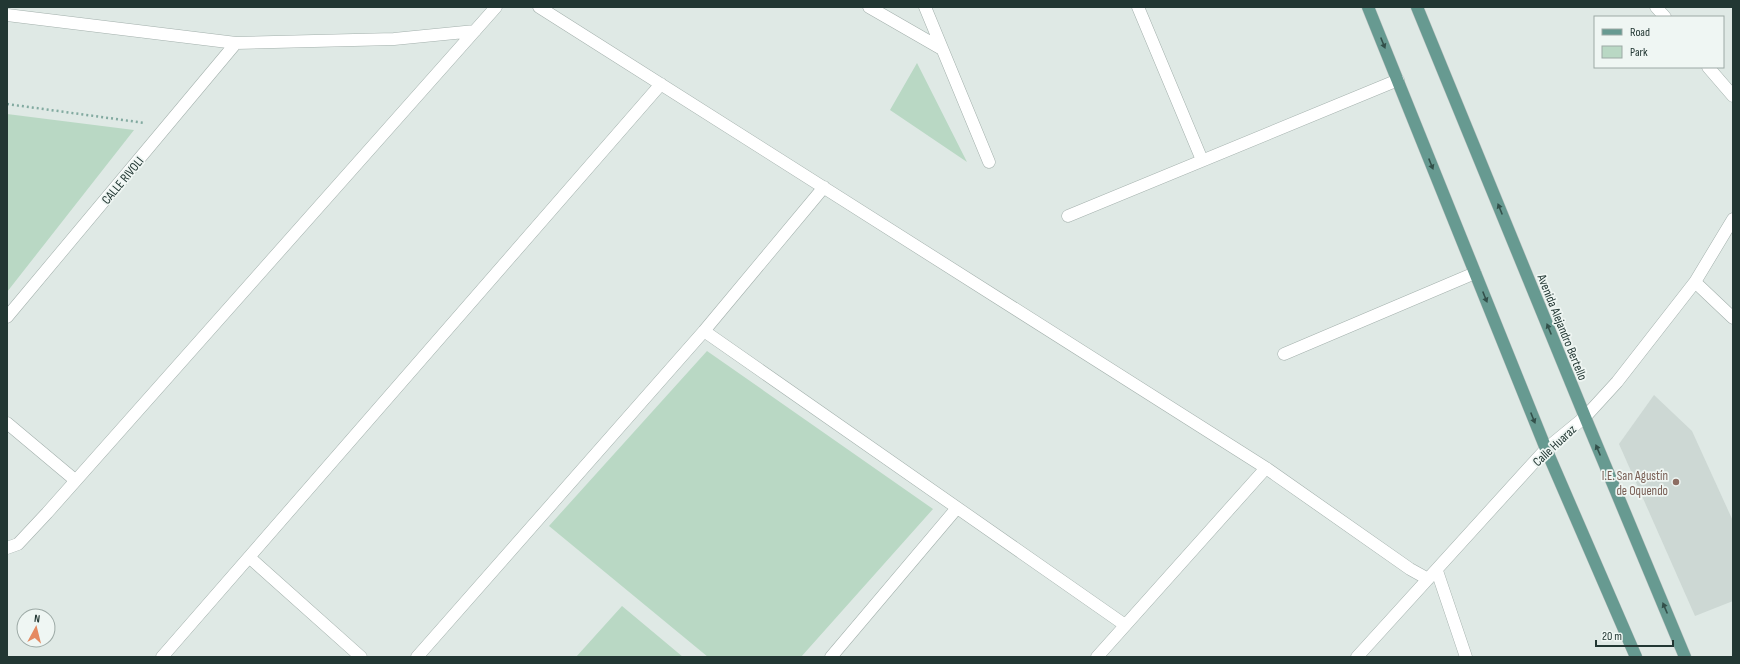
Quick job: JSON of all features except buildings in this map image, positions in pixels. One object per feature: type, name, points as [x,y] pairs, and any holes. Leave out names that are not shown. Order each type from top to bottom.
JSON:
[{"type":"main road","points":[[1368,7],[1546,449],[1636,657]]},
{"type":"main road","name":"Avenida Alejandro Bertello","points":[[1417,7],[1584,417],[1685,657]]},
{"type":"street","points":[[7,548],[18,544],[496,7]]},
{"type":"street","points":[[539,7],[1266,468],[1410,569],[1432,575],[1466,657]]},
{"type":"street","points":[[869,7],[942,49]]},
{"type":"street","points":[[925,7],[989,162]]},
{"type":"street","points":[[1138,7],[1202,160]]},
{"type":"street","points":[[1656,7],[1664,16]]},
{"type":"street","points":[[7,15],[236,43],[394,39],[476,31]]},
{"type":"street","name":"CALLE RIVOLI","points":[[7,317],[236,43]]},
{"type":"street","points":[[1709,68],[1733,96]]},
{"type":"street","points":[[1068,216],[1398,80]]},
{"type":"street","points":[[162,657],[662,84]]},
{"type":"street","points":[[417,657],[704,331],[824,188]]},
{"type":"street","name":"Calle Huaraz","points":[[1357,657],[1546,449],[1584,417],[1617,382],[1695,282],[1733,219]]},
{"type":"street","points":[[1284,354],[1475,273]]},
{"type":"street","points":[[1695,282],[1733,318]]},
{"type":"street","points":[[704,331],[1125,625]]},
{"type":"street","points":[[7,423],[75,480]]},
{"type":"street","points":[[1097,657],[1266,468]]},
{"type":"street","points":[[831,657],[957,508]]},
{"type":"street","points":[[249,557],[361,657]]},
{"type":"path","points":[[7,104],[167,126]]},
{"type":"shaded area","name":"I.E. San Agustín de Oquendo","points":[[1654,395],[1692,431],[1733,521],[1733,601],[1695,616],[1619,444]]},
{"type":"green space","points":[[917,63],[967,162],[890,110]]},
{"type":"green space","points":[[7,114],[134,130],[7,292]]},
{"type":"green space","points":[[707,351],[933,509],[801,657],[708,657],[549,526]]},
{"type":"green space","points":[[622,606],[683,657],[576,657]]},
{"type":"place","name":"I.E. San Agustín de Oquendo","points":[[1676,482]]}]
